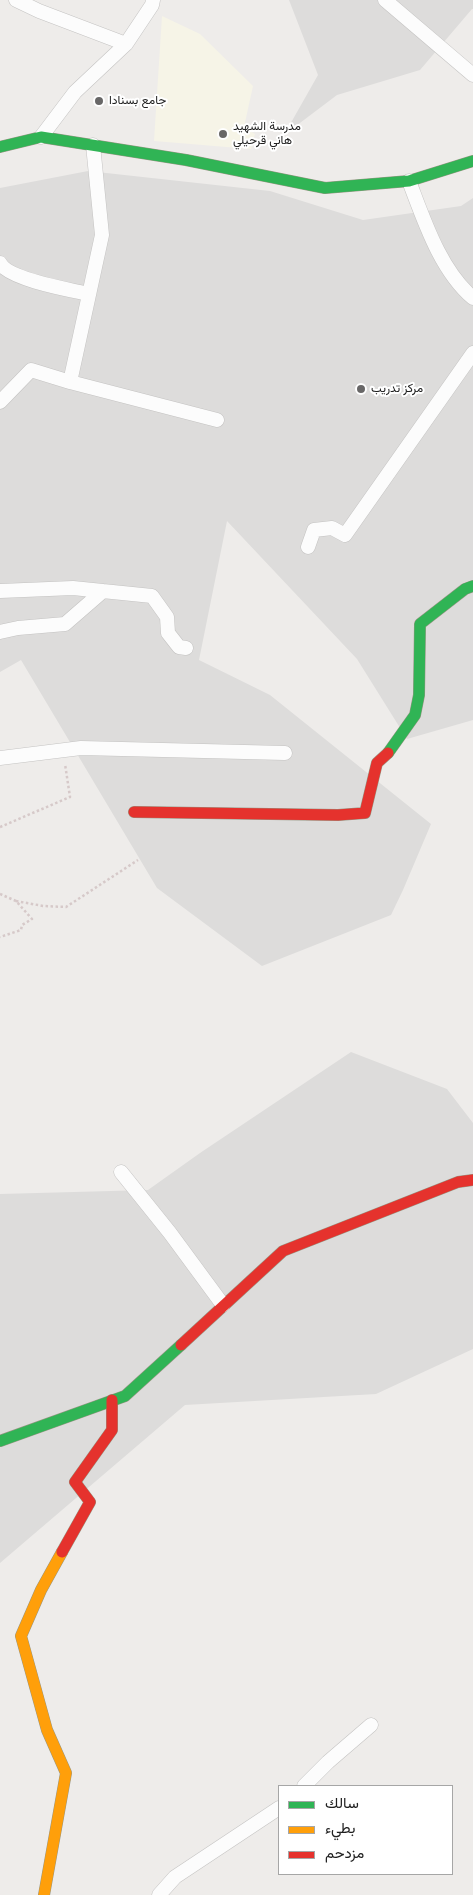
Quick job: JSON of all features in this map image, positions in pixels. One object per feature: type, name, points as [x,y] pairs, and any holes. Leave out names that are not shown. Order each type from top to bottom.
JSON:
[{"type":"street","points":[[16,0],[39,11],[126,44]]},
{"type":"street","points":[[41,137],[75,92],[126,44],[152,5],[153,0]]},
{"type":"street","points":[[385,0],[473,75]]},
{"type":"street","points":[[0,147],[41,137],[186,160],[325,188],[409,182],[472,163],[473,161]]},
{"type":"street","points":[[70,382],[102,235],[93,145]]},
{"type":"street","points":[[409,182],[434,246],[464,290],[473,298]]},
{"type":"street","points":[[0,263],[2,268],[26,279],[89,294]]},
{"type":"street","points":[[308,547],[314,530],[332,528],[345,535],[473,353]]},
{"type":"street","points":[[0,402],[31,370],[217,420]]},
{"type":"street","points":[[134,812],[338,815],[365,813],[377,763],[391,750],[415,715],[419,695],[420,624],[465,589],[473,586]]},
{"type":"street","points":[[0,591],[73,588],[152,596],[167,617],[168,633],[179,647],[186,648]]},
{"type":"street","points":[[0,632],[18,628],[65,624],[103,591]]},
{"type":"street","points":[[0,758],[81,748],[285,752]]},
{"type":"street","points":[[121,1172],[170,1233],[223,1305]]},
{"type":"street","points":[[0,1441],[125,1396],[283,1251],[458,1182],[473,1180]]},
{"type":"street","points":[[44,1895],[66,1773],[47,1730],[21,1636],[41,1590],[90,1502],[75,1482],[112,1430],[112,1400]]},
{"type":"street","points":[[305,1785],[328,1762],[372,1725]]},
{"type":"street","points":[[159,1895],[175,1878],[278,1809]]},
{"type":"path","points":[[0,827],[70,797],[63,750]]},
{"type":"path","points":[[0,894],[16,901],[43,906],[66,907],[138,860]]},
{"type":"path","points":[[0,937],[21,930],[22,925],[32,918],[16,901]]},
{"type":"shaded area","points":[[289,0],[473,0],[473,9],[420,70],[337,95],[284,135],[318,75]]},
{"type":"shaded area","points":[[162,16],[200,34],[253,86],[244,127],[255,134],[251,149],[154,141]]},
{"type":"shaded area","points":[[88,171],[270,191],[363,220],[461,206],[473,198],[473,720],[407,739],[357,659],[227,521],[199,660],[270,695],[431,824],[391,915],[262,966],[157,888],[21,660],[0,672],[0,188]]},
{"type":"shaded area","points":[[351,1052],[447,1089],[473,1123],[473,1349],[376,1394],[185,1405],[0,1563],[0,1194],[148,1190]]},
{"type":"traffic: fast","points":[[0,147],[41,137],[186,160],[325,188],[409,181],[473,161]]},
{"type":"traffic: fast","points":[[388,753],[415,715],[419,695],[420,624],[465,589],[473,586]]},
{"type":"traffic: fast","points":[[0,1441],[125,1396],[181,1345]]},
{"type":"traffic: slow","points":[[44,1895],[66,1773],[47,1730],[21,1636],[41,1590],[62,1552]]},
{"type":"traffic: jam","points":[[134,812],[338,815],[365,813],[377,763],[388,753]]},
{"type":"traffic: jam","points":[[181,1345],[283,1251],[458,1182],[473,1180]]},
{"type":"traffic: jam","points":[[62,1552],[90,1502],[75,1482],[112,1430],[112,1400]]},
{"type":"place","name":"جامع بسنادا","points":[[99,101]]},
{"type":"place","name":"مدرسة الشهيد هاني قرحيلي","points":[[223,134]]},
{"type":"place","name":"مركز تدريب","points":[[361,389]]}]
